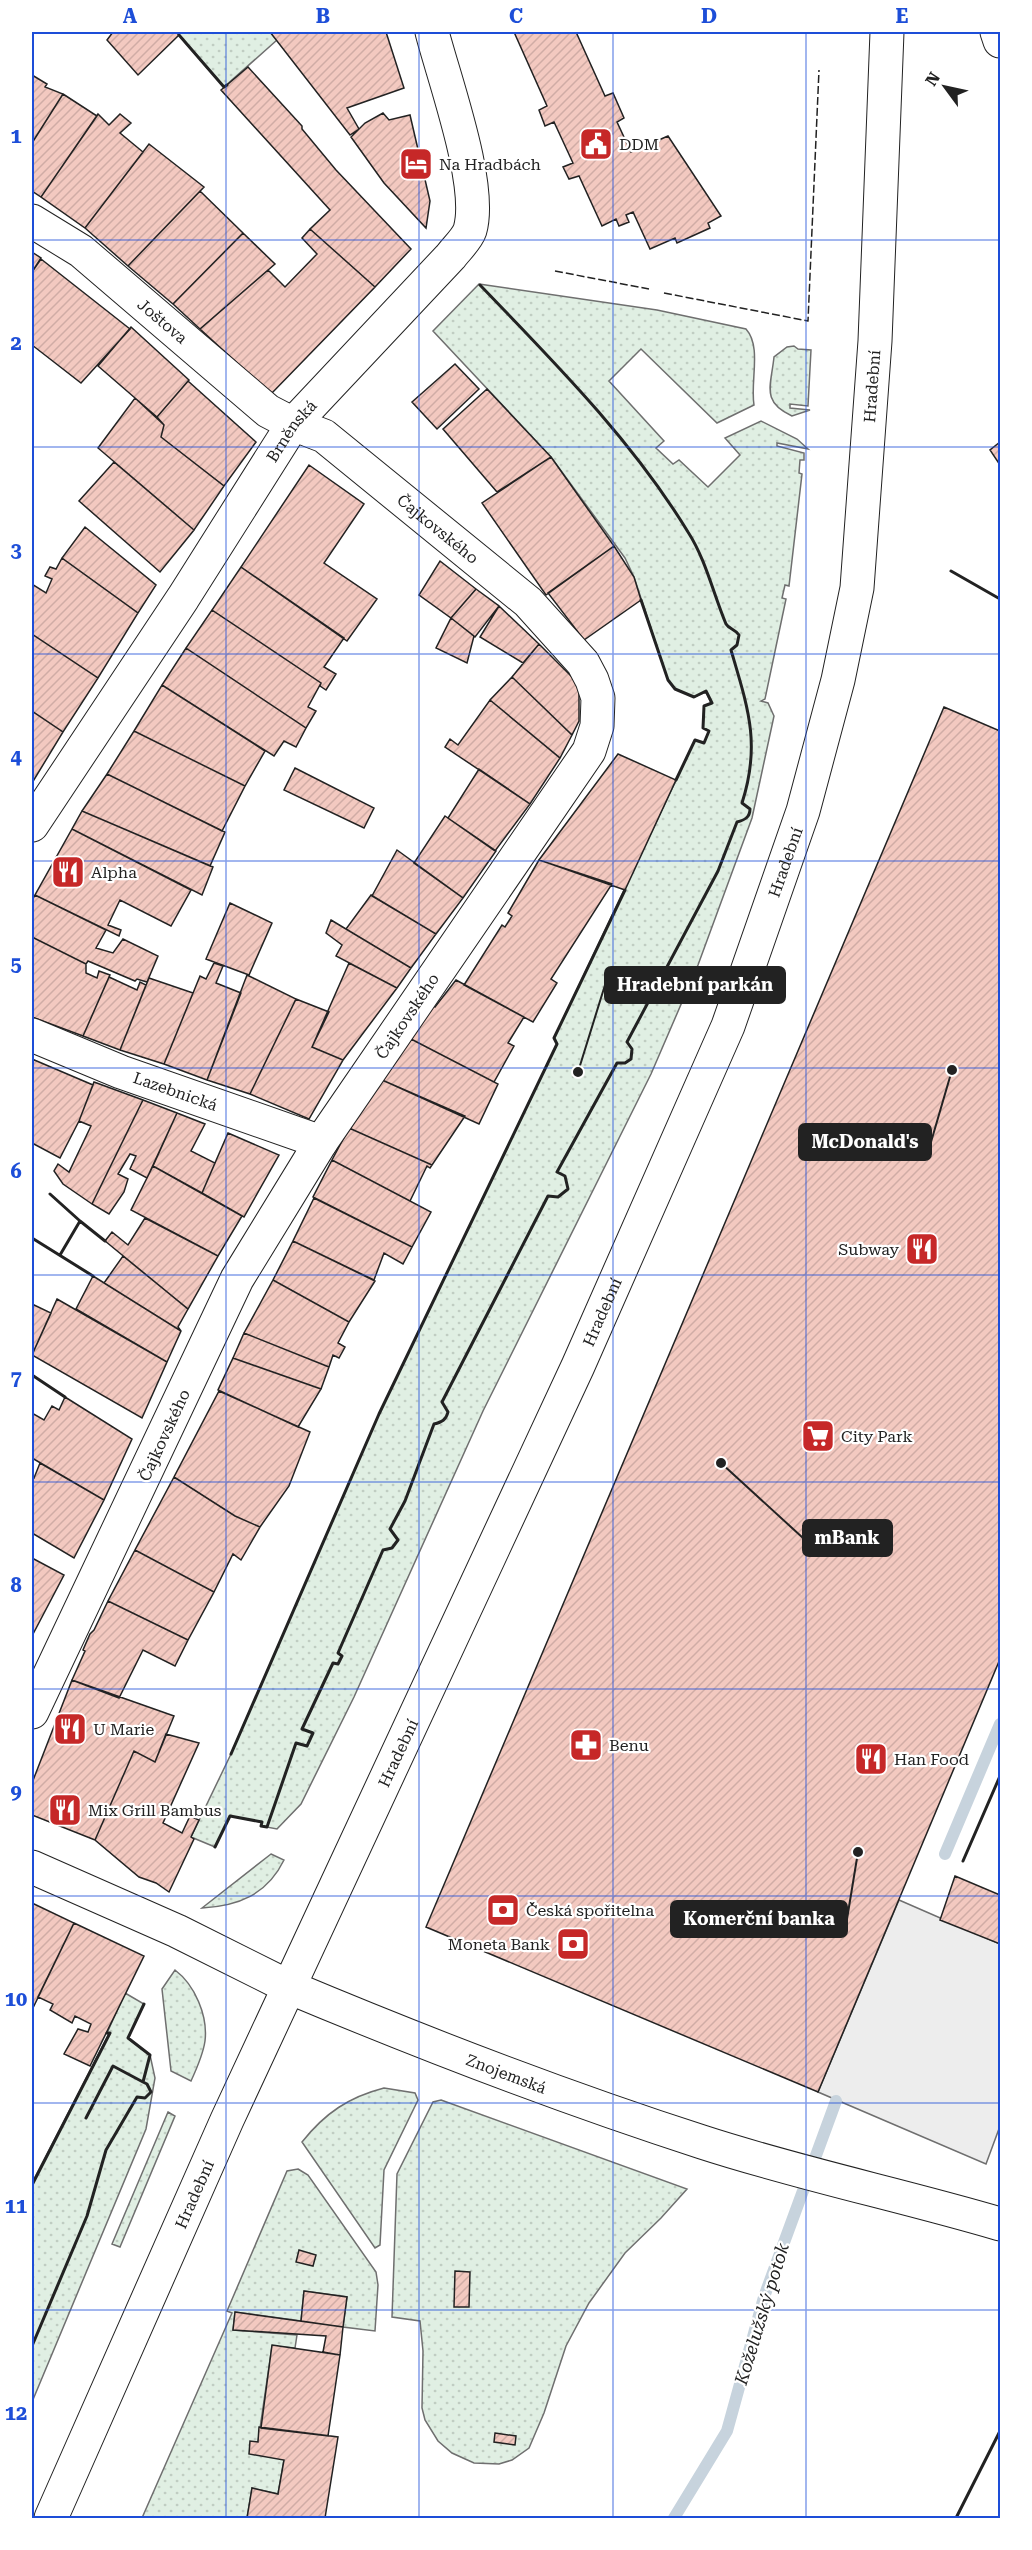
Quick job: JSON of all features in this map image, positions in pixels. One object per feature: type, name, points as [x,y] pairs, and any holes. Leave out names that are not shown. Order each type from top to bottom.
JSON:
[{"type":"street","name":"Brněnská","points":[[32,825],[183,598],[293,424],[451,256],[469,231],[473,210],[472,178],[432,32]]},
{"type":"street","name":"Hradební","points":[[51,2518],[222,2131],[578,1366],[728,1026],[803,811],[838,680],[857,588],[876,341],[887,32]]},
{"type":"street","points":[[998,32],[1000,42]]},
{"type":"street","name":"Joštova","points":[[32,221],[81,251],[268,411],[293,424]]},
{"type":"street","name":"Čajkovského","points":[[32,1712],[237,1279],[321,1142],[589,751],[597,726],[598,699],[583,663],[528,602],[324,436],[293,424]]},
{"type":"street","name":"Lazebnická","points":[[32,1035],[121,1072],[321,1142]]},
{"type":"street","name":"Znojemská","points":[[32,1868],[177,1931],[289,1987],[458,2057],[702,2142],[817,2176],[990,2220]]},
{"type":"green space","points":[[176,32],[270,32],[277,40],[224,87]]},
{"type":"green space","points":[[479,284],[657,310],[746,329],[751,336],[755,355],[754,405],[717,423],[641,349],[609,381],[664,441],[656,448],[673,464],[679,460],[708,487],[740,455],[725,438],[761,421],[797,439],[808,449],[777,443],[777,446],[804,453],[804,460],[800,460],[799,473],[802,474],[789,586],[785,585],[782,598],[786,599],[765,699],[761,701],[768,703],[774,716],[752,818],[698,965],[651,1074],[483,1411],[354,1697],[301,1804],[277,1829],[261,1826],[261,1822],[230,1816],[215,1847],[191,1837],[231,1754],[379,1414],[557,1044],[554,1038],[695,740],[704,743],[709,731],[703,728],[704,706],[711,703],[706,692],[694,697],[675,689],[668,680],[634,577],[625,558],[551,457],[433,331]]},
{"type":"green space","points":[[794,346],[798,349],[811,350],[808,406],[790,404],[790,408],[810,410],[792,416],[776,405],[772,399],[770,385],[774,357],[787,347]]},
{"type":"green space","points":[[271,1854],[284,1860],[269,1882],[260,1890],[228,1905],[202,1908]]},
{"type":"green space","points":[[175,1970],[194,1992],[204,2021],[204,2046],[191,2081],[171,2071],[162,1989]]},
{"type":"green space","points":[[125,1993],[144,2004],[128,2038],[150,2055],[155,2078],[146,2129],[32,2402],[32,2183],[109,2034],[107,2033]]},
{"type":"green space","points":[[384,2088],[415,2093],[418,2100],[384,2170],[380,2245],[375,2248],[302,2142],[338,2108],[360,2096]]},
{"type":"green space","points":[[441,2100],[687,2189],[625,2253],[589,2303],[566,2346],[544,2413],[529,2448],[512,2460],[499,2464],[474,2463],[452,2453],[438,2441],[425,2420],[422,2408],[423,2351],[420,2321],[392,2317],[397,2174],[433,2102]]},
{"type":"green space","points":[[168,2112],[175,2116],[120,2247],[112,2244]]},
{"type":"green space","points":[[298,2169],[308,2175],[376,2272],[378,2285],[375,2331],[343,2327],[347,2297],[304,2291],[301,2321],[235,2312],[233,2330],[297,2335],[295,2348],[272,2346],[258,2442],[284,2460],[278,2494],[252,2488],[247,2518],[142,2518],[232,2313],[227,2311],[287,2171]]},
{"type":"shaded area","points":[[899,1900],[1000,1944],[1000,2126],[986,2164],[818,2092]]},
{"type":"building","points":[[113,32],[176,32],[179,35],[138,75],[107,40]]},
{"type":"building","points":[[270,32],[386,32],[404,88],[347,108],[359,129],[350,135]]},
{"type":"building","name":"DDM","points":[[514,32],[576,32],[605,96],[613,93],[624,118],[617,122],[631,152],[668,136],[721,216],[708,223],[710,228],[677,243],[675,238],[650,249],[633,212],[626,215],[629,222],[619,226],[616,219],[602,226],[579,176],[569,179],[563,167],[573,163],[554,122],[545,126],[539,110],[547,106]]},
{"type":"building","points":[[248,67],[302,126],[302,129],[336,170],[411,249],[375,287],[310,229],[330,210],[221,90]]},
{"type":"building","points":[[32,75],[47,84],[45,87],[63,94],[32,143]]},
{"type":"building","points":[[63,94],[97,116],[41,197],[32,191],[32,143]]},
{"type":"building","points":[[383,113],[389,120],[410,115],[430,201],[426,228],[384,183],[351,137],[365,123]]},
{"type":"building","points":[[98,114],[109,125],[120,114],[131,123],[120,133],[143,152],[85,228],[41,197]]},
{"type":"building","points":[[149,144],[204,187],[128,266],[85,228]]},
{"type":"building","points":[[200,191],[243,233],[173,304],[128,266]]},
{"type":"building","points":[[310,229],[375,287],[271,394],[200,329],[268,270],[285,287],[317,254],[302,238]]},
{"type":"building","points":[[243,233],[275,264],[200,329],[173,304]]},
{"type":"building","points":[[32,252],[41,258],[32,272]]},
{"type":"building","points":[[41,259],[130,329],[81,383],[32,345],[32,272]]},
{"type":"building","points":[[131,327],[189,380],[157,417],[98,366]]},
{"type":"building","points":[[455,364],[479,389],[437,429],[412,402]]},
{"type":"building","points":[[188,381],[256,442],[224,486],[161,437],[164,425],[157,417]]},
{"type":"building","points":[[487,389],[551,457],[497,492],[443,429]]},
{"type":"building","points":[[135,398],[164,425],[161,437],[224,486],[194,530],[98,448]]},
{"type":"building","points":[[1000,442],[1000,465],[990,450]]},
{"type":"building","points":[[551,457],[614,546],[546,595],[482,503]]},
{"type":"building","points":[[114,462],[194,530],[160,572],[79,501]]},
{"type":"building","points":[[309,465],[364,504],[324,563],[377,599],[347,641],[241,567]]},
{"type":"building","points":[[85,527],[156,585],[138,613],[62,558]]},
{"type":"building","points":[[614,546],[634,577],[641,600],[584,640],[548,593]]},
{"type":"building","points":[[62,558],[138,613],[98,678],[32,634],[32,584],[46,593],[52,579],[45,576],[50,567],[56,569]]},
{"type":"building","points":[[440,561],[476,589],[451,618],[419,595]]},
{"type":"building","points":[[241,567],[344,638],[324,667],[336,674],[326,690],[320,686],[321,683],[212,610]]},
{"type":"building","points":[[476,589],[499,606],[475,637],[451,618]]},
{"type":"building","points":[[499,606],[539,644],[523,663],[480,637]]},
{"type":"building","points":[[212,610],[321,683],[308,707],[316,711],[306,728],[186,648]]},
{"type":"building","points":[[451,618],[474,636],[467,663],[436,648]]},
{"type":"building","points":[[32,634],[98,678],[63,732],[32,711]]},
{"type":"building","points":[[539,644],[579,684],[579,721],[572,735],[512,677]]},
{"type":"building","points":[[186,648],[306,728],[296,747],[284,741],[274,756],[162,685]]},
{"type":"building","points":[[512,677],[572,735],[560,758],[490,700]]},
{"type":"building","points":[[162,685],[265,751],[245,786],[134,731]]},
{"type":"building","points":[[490,700],[560,758],[530,804],[445,747],[450,739],[458,745]]},
{"type":"building","name":"City Park","points":[[944,707],[1000,731],[1000,1659],[818,2092],[426,1927]]},
{"type":"building","points":[[32,711],[63,732],[32,783]]},
{"type":"building","points":[[134,731],[245,786],[222,831],[107,774]]},
{"type":"building","points":[[618,754],[676,780],[625,890],[539,860]]},
{"type":"building","points":[[295,768],[374,808],[364,828],[284,790]]},
{"type":"building","points":[[479,769],[530,804],[495,851],[448,818]]},
{"type":"building","points":[[107,774],[225,832],[210,866],[82,811]]},
{"type":"building","points":[[82,811],[213,867],[202,895],[72,829]]},
{"type":"building","points":[[445,816],[496,851],[463,898],[414,863]]},
{"type":"building","points":[[72,829],[191,890],[171,926],[120,900],[108,925],[121,930],[119,936],[35,895]]},
{"type":"building","points":[[397,850],[463,898],[436,934],[372,896]]},
{"type":"building","points":[[539,860],[612,884],[551,979],[557,983],[533,1022],[464,985],[502,925],[505,927],[512,916],[508,913]]},
{"type":"building","points":[[35,895],[106,930],[96,948],[113,953],[123,939],[158,956],[147,982],[137,979],[135,981],[88,961],[86,964],[32,937],[32,900]]},
{"type":"building","points":[[371,895],[436,934],[411,968],[346,929]]},
{"type":"building","points":[[230,903],[272,923],[249,975],[206,959]]},
{"type":"building","points":[[331,920],[411,968],[397,988],[336,956],[342,945],[326,933]]},
{"type":"building","points":[[32,937],[86,964],[86,973],[97,978],[99,971],[110,975],[83,1036],[32,1017]]},
{"type":"building","points":[[214,963],[223,966],[216,983],[241,993],[207,1080],[164,1064],[200,976],[206,979]]},
{"type":"building","points":[[349,963],[397,988],[343,1060],[312,1047]]},
{"type":"building","points":[[247,975],[296,999],[250,1094],[207,1080]]},
{"type":"building","points":[[109,977],[137,990],[140,982],[146,985],[120,1050],[83,1036]]},
{"type":"building","points":[[149,978],[193,993],[164,1064],[120,1050]]},
{"type":"building","points":[[456,980],[524,1017],[508,1043],[514,1046],[494,1082],[411,1039],[432,1005],[435,1007]]},
{"type":"building","points":[[296,999],[329,1012],[312,1047],[343,1060],[309,1119],[250,1094]]},
{"type":"building","points":[[411,1039],[498,1084],[479,1124],[382,1080]]},
{"type":"building","points":[[32,1059],[93,1085],[79,1121],[60,1158],[32,1143]]},
{"type":"building","points":[[382,1080],[465,1116],[432,1165],[349,1128]]},
{"type":"building","points":[[94,1082],[143,1100],[92,1204],[63,1184],[54,1171],[58,1164],[69,1172],[91,1126],[79,1121]]},
{"type":"building","points":[[143,1100],[177,1113],[147,1178],[130,1169],[136,1156],[130,1154],[118,1174],[128,1179],[124,1192],[109,1214],[92,1204]]},
{"type":"building","points":[[177,1113],[205,1124],[191,1151],[215,1163],[202,1193],[153,1166]]},
{"type":"building","points":[[349,1128],[432,1165],[430,1168],[427,1166],[410,1201],[332,1160]]},
{"type":"building","points":[[228,1133],[279,1155],[244,1217],[202,1193]]},
{"type":"building","points":[[332,1160],[431,1212],[412,1247],[313,1197]]},
{"type":"building","points":[[153,1166],[242,1216],[218,1256],[131,1210]]},
{"type":"building","points":[[314,1198],[412,1247],[403,1264],[384,1253],[374,1280],[293,1241]]},
{"type":"building","points":[[145,1218],[218,1256],[188,1309],[105,1241],[112,1232],[128,1245]]},
{"type":"building","points":[[293,1241],[375,1281],[349,1322],[273,1280]]},
{"type":"building","points":[[123,1256],[188,1309],[178,1327],[181,1331],[104,1283]]},
{"type":"building","points":[[93,1276],[181,1331],[167,1362],[76,1309]]},
{"type":"building","points":[[273,1280],[349,1322],[338,1343],[345,1347],[339,1358],[333,1355],[329,1367],[244,1333]]},
{"type":"building","points":[[57,1299],[167,1362],[142,1418],[32,1355]]},
{"type":"building","points":[[32,1304],[51,1313],[32,1355]]},
{"type":"building","points":[[244,1333],[329,1367],[321,1389],[233,1358]]},
{"type":"building","points":[[233,1358],[321,1389],[298,1427],[218,1390]]},
{"type":"building","points":[[219,1391],[310,1432],[289,1486],[260,1527],[235,1516],[174,1477]]},
{"type":"building","points":[[65,1397],[132,1439],[104,1500],[32,1458],[32,1413],[44,1420],[52,1406],[59,1410]]},
{"type":"building","points":[[40,1463],[104,1500],[74,1558],[32,1533],[32,1477],[34,1478]]},
{"type":"building","points":[[174,1477],[235,1516],[260,1527],[241,1560],[233,1554],[214,1592],[135,1550]]},
{"type":"building","points":[[135,1550],[214,1592],[188,1640],[108,1601]]},
{"type":"building","points":[[32,1558],[64,1575],[32,1636]]},
{"type":"building","points":[[108,1601],[188,1640],[175,1666],[143,1650],[119,1698],[72,1680],[90,1634]]},
{"type":"building","points":[[72,1680],[174,1716],[155,1762],[134,1751],[95,1840],[32,1815],[32,1783]]},
{"type":"building","points":[[166,1734],[199,1743],[163,1823],[182,1833],[190,1816],[199,1820],[191,1837],[194,1839],[169,1892],[156,1883],[139,1877],[95,1840],[134,1751],[155,1762]]},
{"type":"building","points":[[955,1876],[1000,1895],[1000,1944],[940,1920]]},
{"type":"building","points":[[32,1903],[74,1923],[32,2010]]},
{"type":"building","points":[[74,1923],[144,1956],[90,2066],[64,2054],[78,2029],[88,2032],[91,2024],[75,2016],[72,2023],[50,2010],[53,2004],[38,1997]]},
{"type":"building","points":[[299,2250],[316,2255],[313,2266],[296,2262]]},
{"type":"building","points":[[455,2271],[470,2272],[469,2307],[454,2307]]},
{"type":"building","points":[[304,2291],[347,2297],[343,2327],[301,2321]]},
{"type":"building","points":[[235,2312],[343,2327],[340,2355],[323,2352],[326,2336],[233,2330]]},
{"type":"building","points":[[272,2345],[340,2355],[328,2436],[261,2428]]},
{"type":"building","points":[[259,2427],[338,2437],[325,2518],[247,2518],[252,2488],[278,2494],[284,2460],[249,2454],[250,2441],[258,2442]]},
{"type":"building","points":[[495,2433],[516,2436],[515,2445],[494,2442]]},
{"type":"waterway","name":"Koželužský potok","points":[[945,1854],[1000,1724]]},
{"type":"waterway","name":"Koželužský potok","points":[[674,2518],[727,2431],[764,2297],[836,2101]]},
{"type":"fence","points":[[664,293],[808,321],[819,70]]},
{"type":"fence","points":[[555,271],[649,289]]},
{"type":"wall","points":[[179,35],[224,87],[227,85]]},
{"type":"wall","points":[[215,1847],[230,1816],[262,1822],[261,1826],[267,1827],[296,1743],[307,1746],[313,1733],[302,1729],[333,1663],[338,1664],[342,1656],[338,1653],[383,1550],[392,1548],[398,1540],[390,1529],[405,1501],[434,1424],[443,1420],[447,1415],[448,1412],[442,1402],[548,1196],[558,1197],[568,1189],[565,1176],[557,1172],[617,1063],[625,1063],[631,1059],[632,1049],[627,1042],[718,871],[737,822],[746,818],[750,812],[750,809],[742,803],[751,762],[750,726],[743,690],[731,650],[737,645],[739,635],[726,624],[705,565],[694,543],[666,498],[617,434],[564,373],[480,285]]},
{"type":"wall","points":[[951,571],[1000,599]]},
{"type":"wall","points":[[641,600],[668,680],[675,689],[694,697],[706,691],[712,703],[704,706],[703,728],[709,731],[704,743],[695,740],[676,780]]},
{"type":"wall","points":[[231,1754],[379,1414],[557,1044],[554,1038],[625,890]]},
{"type":"wall","points":[[50,1194],[80,1221]]},
{"type":"wall","points":[[60,1255],[80,1221],[105,1241]]},
{"type":"wall","points":[[32,1238],[93,1276]]},
{"type":"wall","points":[[32,1375],[65,1397]]},
{"type":"wall","points":[[963,1861],[1000,1776]]},
{"type":"wall","points":[[32,2346],[87,2216],[106,2150],[137,2097],[145,2098],[151,2092],[147,2084],[143,2082],[150,2055],[128,2038],[144,2004]]},
{"type":"wall","points":[[32,2185],[110,2033],[107,2033]]},
{"type":"wall","points":[[86,2118],[113,2066],[143,2082]]},
{"type":"wall","points":[[956,2518],[1000,2431]]},
{"type":"place","name":"DDM","points":[[596,144]]},
{"type":"place","name":"Na Hradbách","points":[[416,164]]},
{"type":"place","name":"Alpha","points":[[68,872]]},
{"type":"place","name":"McDonald's","points":[[952,1070]]},
{"type":"place","name":"Hradební parkán","points":[[578,1072]]},
{"type":"place","name":"Subway","points":[[922,1249]]},
{"type":"place","name":"City Park","points":[[818,1436]]},
{"type":"place","name":"mBank","points":[[721,1463]]},
{"type":"place","name":"U Marie","points":[[70,1729]]},
{"type":"place","name":"Benu","points":[[586,1745]]},
{"type":"place","name":"Han Food","points":[[871,1759]]},
{"type":"place","name":"Mix Grill Bambus","points":[[65,1810]]},
{"type":"place","name":"Komerční banka","points":[[858,1852]]},
{"type":"place","name":"Česká spořitelna","points":[[503,1910]]},
{"type":"place","name":"Moneta Bank","points":[[573,1944]]}]
